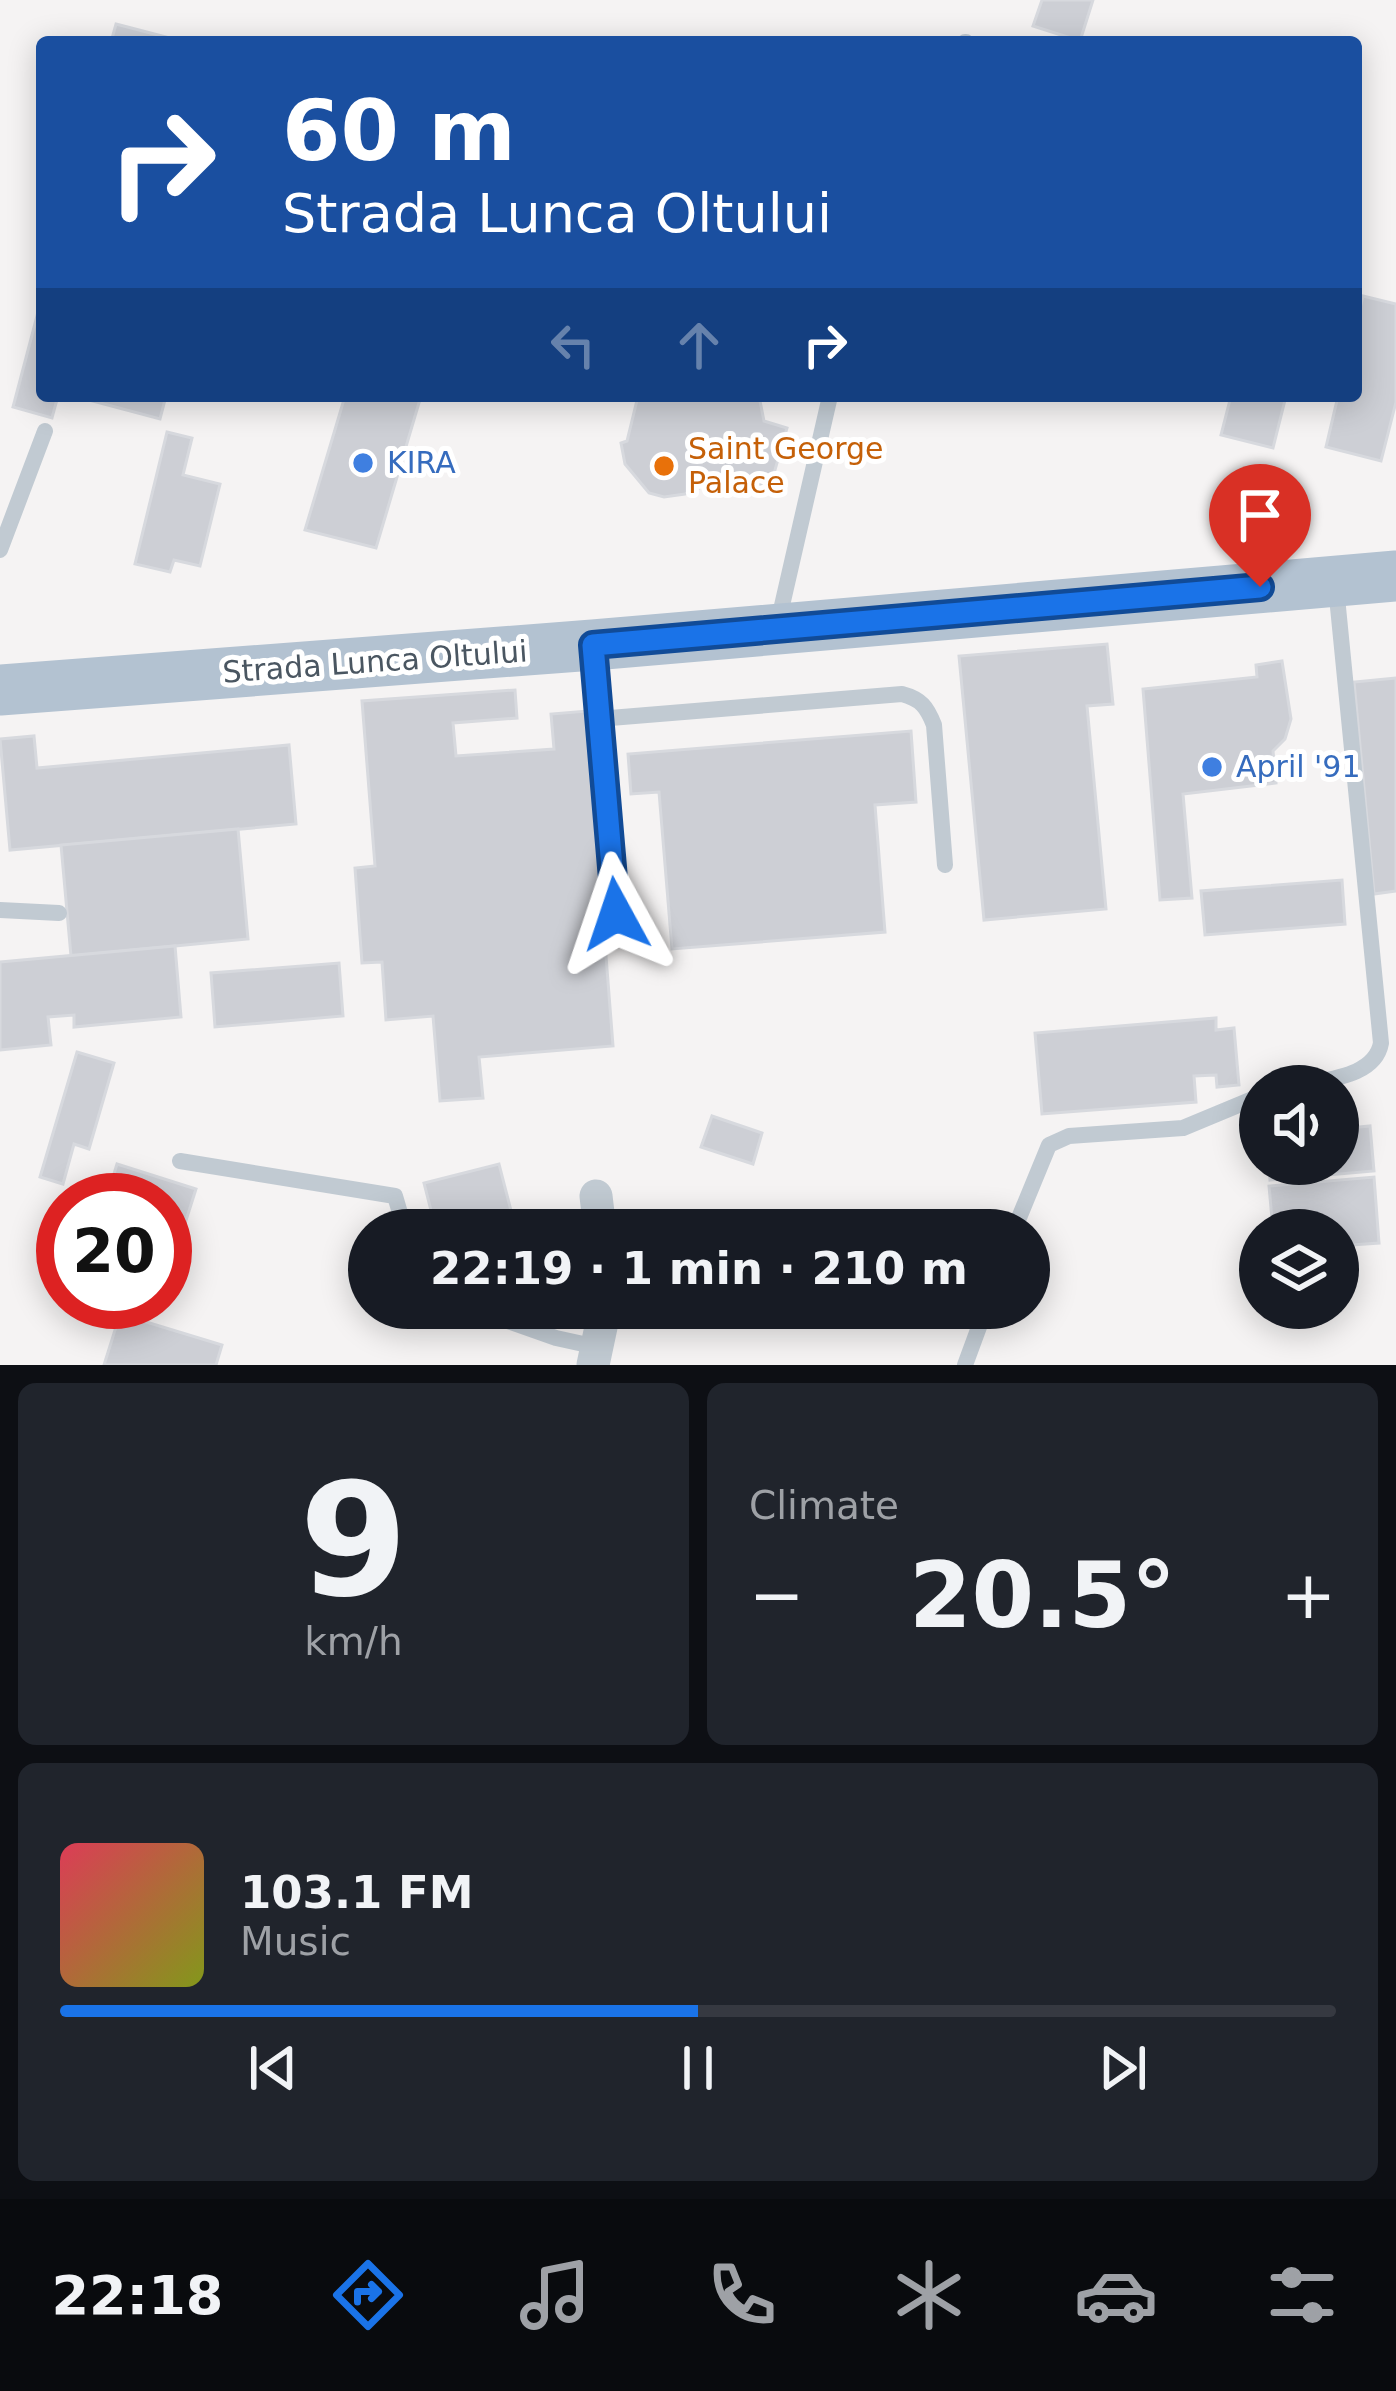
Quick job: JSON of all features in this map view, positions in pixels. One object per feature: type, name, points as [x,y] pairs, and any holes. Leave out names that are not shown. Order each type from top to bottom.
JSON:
[{"type":"main road","name":"Strada Lunca Oltului","points":[[0,690],[593,645],[1396,575]]},
{"type":"lane","points":[[777,628],[829,402]]},
{"type":"lane","points":[[0,550],[45,431]]},
{"type":"lane","points":[[1336,580],[1379,1054],[1359,1070]]},
{"type":"lane","points":[[593,645],[616,914]]},
{"type":"lane","points":[[598,718],[902,694],[914,697],[926,706],[934,725],[945,865]]},
{"type":"lane","points":[[0,910],[59,913]]},
{"type":"lane","points":[[1373,952],[1396,950]]},
{"type":"lane","points":[[1022,1209],[1049,1145],[1069,1136],[1183,1128],[1239,1105]]},
{"type":"lane","points":[[180,1161],[395,1196],[399,1209]]},
{"type":"lane","points":[[530,1329],[595,1356]]},
{"type":"lane","points":[[965,1365],[978,1329]]},
{"type":"building","points":[[1042,0],[1093,0],[1082,36],[1033,26]]},
{"type":"building","points":[[116,24],[162,36],[113,36]]},
{"type":"building","points":[[1363,296],[1396,304],[1396,402],[1381,461],[1326,447],[1337,402],[1362,402]]},
{"type":"building","points":[[36,320],[36,402],[56,402],[52,418],[13,407]]},
{"type":"building","points":[[96,402],[164,402],[160,419]]},
{"type":"building","name":"KIRA","points":[[343,402],[419,402],[376,548],[305,530]]},
{"type":"building","points":[[637,402],[760,402],[764,421],[787,428],[771,484],[732,489],[738,479],[707,472],[699,488],[664,497],[649,493],[625,464],[621,443],[627,441]]},
{"type":"building","points":[[1229,402],[1284,402],[1273,448],[1221,435]]},
{"type":"building","points":[[167,432],[192,438],[183,475],[220,484],[200,566],[174,560],[170,572],[135,564]]},
{"type":"building","points":[[1107,644],[1113,704],[1087,706],[1106,909],[984,920],[959,656]]},
{"type":"building","name":"April '91","points":[[1282,661],[1291,719],[1285,739],[1273,751],[1276,783],[1183,794],[1192,898],[1160,900],[1143,689],[1257,677],[1256,665]]},
{"type":"building","points":[[1396,678],[1396,891],[1374,894],[1354,682]]},
{"type":"building","points":[[515,690],[517,718],[453,723],[456,756],[554,749],[551,714],[587,711],[613,1046],[479,1057],[483,1098],[440,1101],[433,1016],[386,1020],[382,962],[362,963],[355,868],[375,866],[362,701]]},
{"type":"building","points":[[911,731],[916,802],[875,805],[885,932],[672,949],[659,792],[631,794],[628,754]]},
{"type":"building","points":[[34,736],[37,768],[289,745],[296,824],[10,850],[0,739]]},
{"type":"building","points":[[238,829],[248,939],[71,956],[61,845]]},
{"type":"building","points":[[1342,880],[1345,924],[1205,935],[1201,891]]},
{"type":"building","points":[[175,946],[181,1017],[74,1027],[74,1015],[48,1017],[51,1045],[0,1050],[0,962]]},
{"type":"building","points":[[339,963],[343,1016],[215,1027],[211,973]]},
{"type":"building","points":[[1216,1018],[1216,1030],[1234,1028],[1239,1085],[1217,1087],[1216,1075],[1194,1076],[1196,1102],[1042,1114],[1035,1033]]},
{"type":"building","points":[[77,1052],[114,1063],[89,1149],[74,1144],[66,1173],[41,1173]]},
{"type":"building","points":[[712,1116],[762,1133],[753,1164],[701,1147]]},
{"type":"building","points":[[1370,1126],[1374,1171],[1359,1172],[1359,1127]]},
{"type":"building","points":[[117,1164],[145,1173],[114,1173]]},
{"type":"building","points":[[499,1164],[511,1209],[431,1209],[424,1183]]},
{"type":"building","points":[[1374,1177],[1379,1243],[1359,1244],[1359,1209],[1271,1209],[1269,1186],[1359,1185],[1359,1178]]},
{"type":"building","points":[[115,1329],[169,1329],[222,1345],[216,1365],[104,1365]]},
{"type":"place","name":"KIRA","points":[[363,463]]},
{"type":"place","name":"Saint George Palace","points":[[664,466]]},
{"type":"place","name":"April '91","points":[[1212,767]]},
{"type":"route","points":[[616,914],[593,645],[1260,587]]}]
